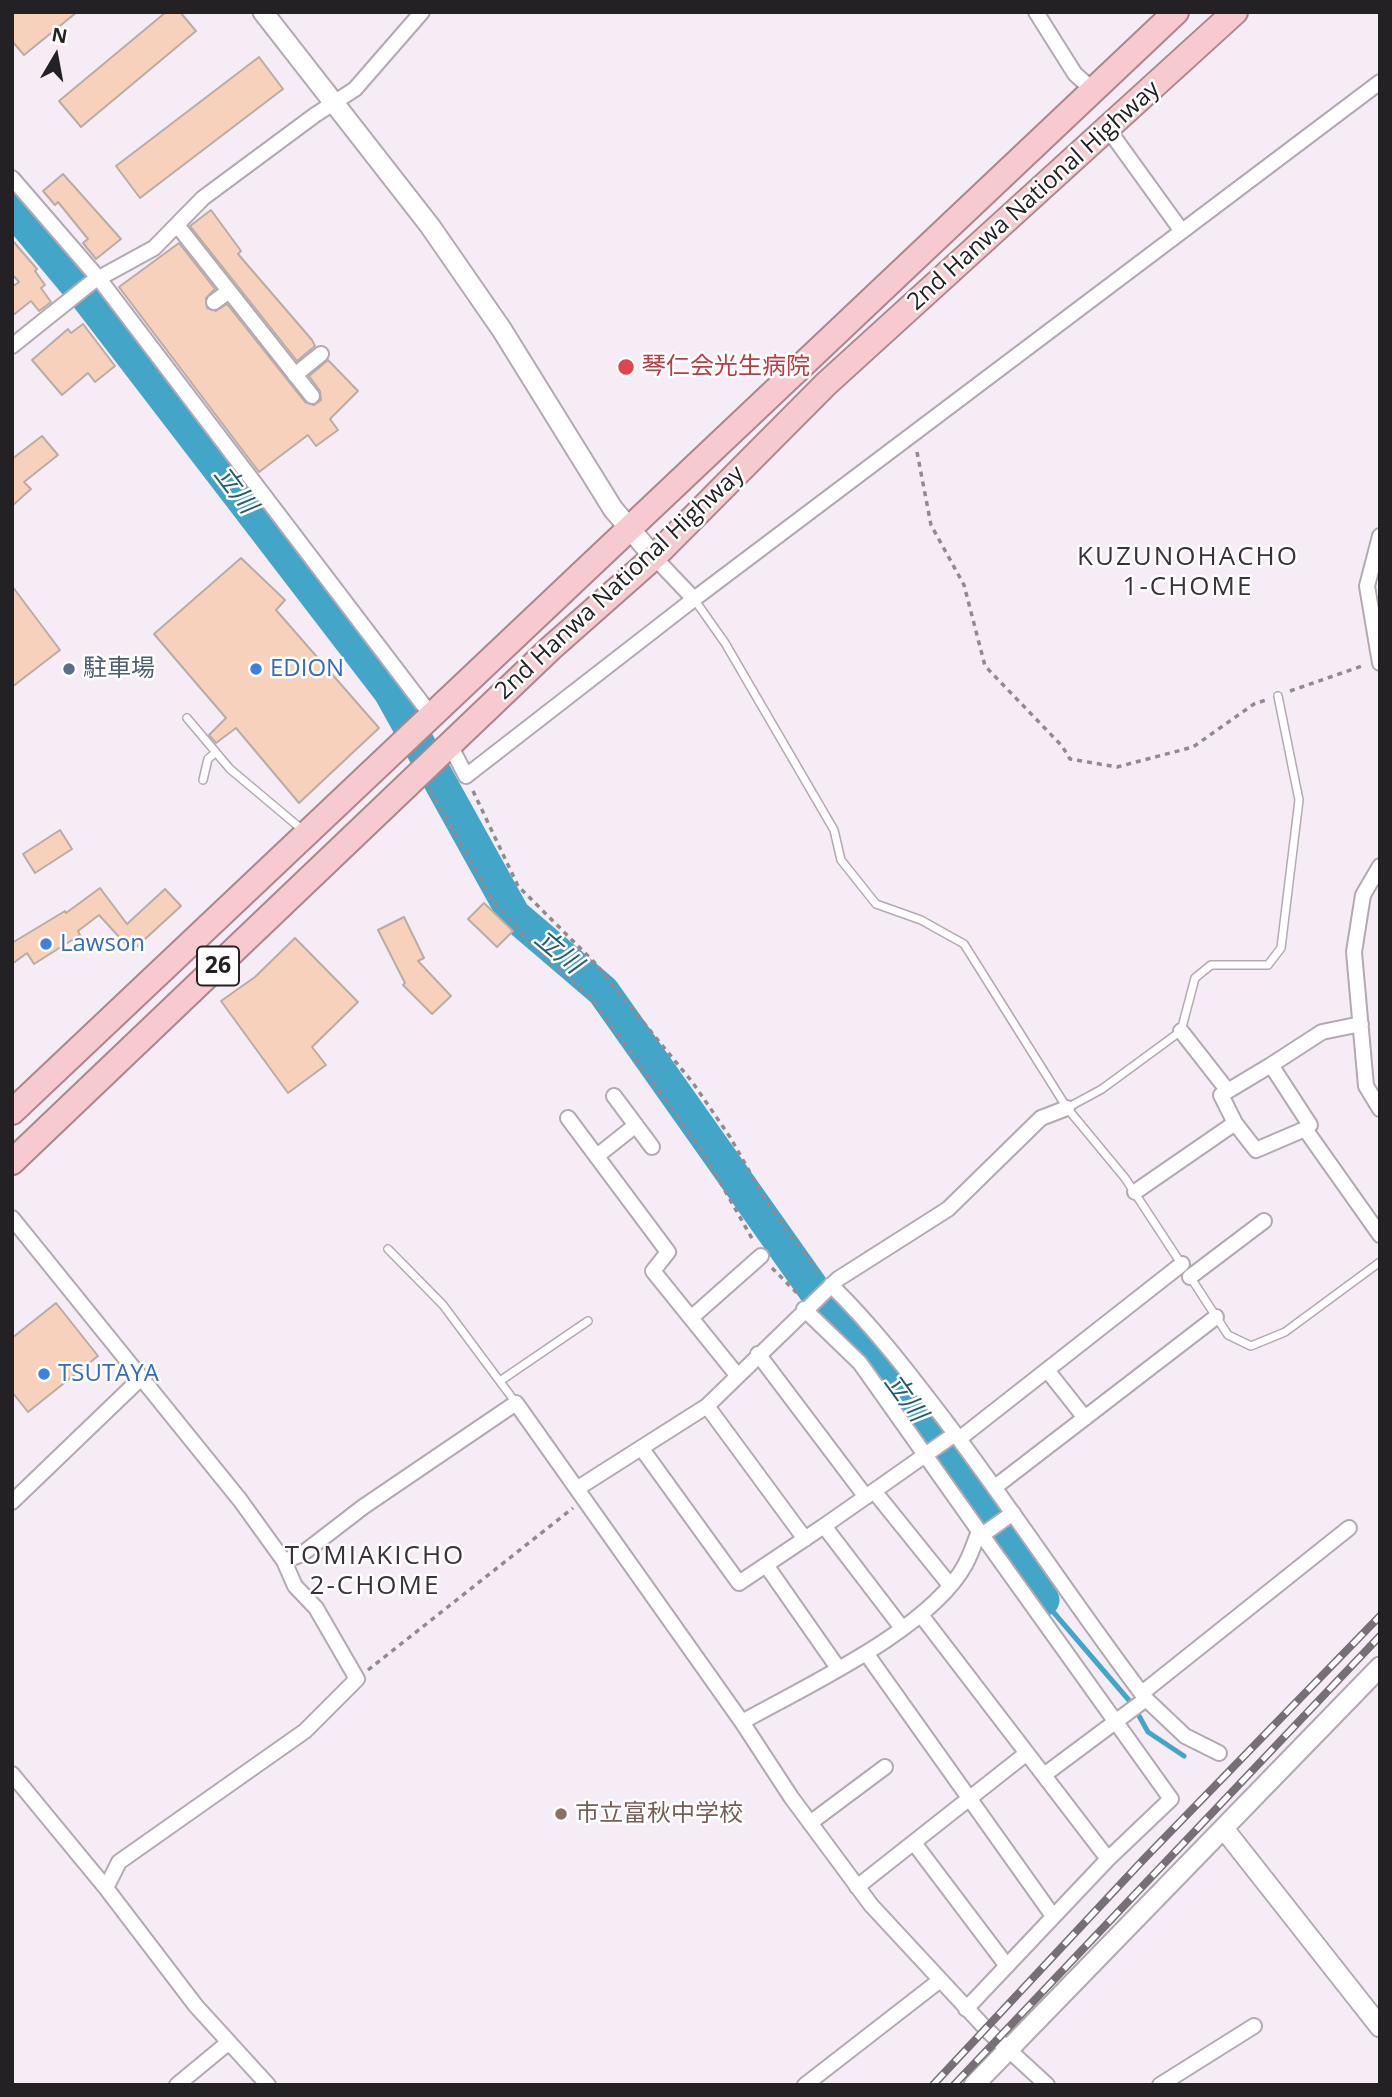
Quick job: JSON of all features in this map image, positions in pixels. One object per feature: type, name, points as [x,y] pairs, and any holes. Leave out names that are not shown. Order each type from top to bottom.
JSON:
[{"type":"highway","name":"2nd Hanwa National Highway","points":[[12,1112],[1176,12]]},
{"type":"highway","name":"2nd Hanwa National Highway","points":[[12,1161],[551,648],[654,557],[827,384],[1235,12]]},
{"type":"street","points":[[263,12],[430,226],[502,330],[613,509],[694,599]]},
{"type":"street","points":[[12,346],[96,281],[154,248],[203,198],[315,115],[355,89],[422,12]]},
{"type":"street","points":[[1036,12],[1074,74],[1093,90]]},
{"type":"street","points":[[433,761],[466,776],[694,599],[914,436],[1181,230],[1380,82]]},
{"type":"street","points":[[1108,129],[1181,230]]},
{"type":"street","points":[[12,178],[96,281],[427,719]]},
{"type":"street","points":[[177,225],[312,396]]},
{"type":"street","points":[[214,302],[229,291]]},
{"type":"street","points":[[295,375],[321,354]]},
{"type":"street","points":[[1379,662],[1367,586],[1380,536]]},
{"type":"street","points":[[1380,866],[1363,895],[1354,952],[1366,1086],[1380,1109]]},
{"type":"street","points":[[1271,1065],[1310,1125],[1256,1150],[1235,1123],[1221,1095],[1322,1032],[1361,1024]]},
{"type":"street","points":[[1181,1031],[1228,1091]]},
{"type":"street","points":[[614,1097],[652,1147]]},
{"type":"street","points":[[582,1493],[707,1406],[830,1286],[948,1209],[1041,1118],[1068,1108]]},
{"type":"street","points":[[568,1118],[668,1252],[653,1271],[737,1375]]},
{"type":"street","points":[[1135,1192],[1235,1123]]},
{"type":"street","points":[[597,1156],[636,1125]]},
{"type":"street","points":[[1305,1129],[1380,1235]]},
{"type":"street","points":[[12,1218],[240,1500],[284,1561],[295,1586],[316,1608],[357,1679],[305,1731],[119,1862],[106,1888]]},
{"type":"street","points":[[642,1449],[739,1583],[956,1436],[1186,1270],[1264,1221]]},
{"type":"street","points":[[691,1318],[761,1256]]},
{"type":"street","points":[[830,1286],[871,1324],[995,1487],[1011,1514],[1110,1654],[1144,1697],[1185,1736],[1219,1753]]},
{"type":"street","points":[[808,1306],[860,1363],[930,1454],[1119,1718],[1171,1799],[1108,1859],[966,2009]]},
{"type":"street","points":[[995,1487],[1216,1317]]},
{"type":"street","points":[[758,1354],[870,1494],[949,1584]]},
{"type":"street","points":[[1047,1370],[1085,1418]]},
{"type":"street","points":[[12,1502],[141,1379]]},
{"type":"street","points":[[284,1561],[302,1554],[363,1507],[516,1403],[582,1493],[857,1887],[939,1981],[1046,2085]]},
{"type":"street","points":[[707,1406],[805,1539]]},
{"type":"street","points":[[742,1722],[866,1653],[921,1615],[964,1567],[984,1531],[1011,1514]]},
{"type":"street","points":[[824,1527],[902,1628]]},
{"type":"street","points":[[1044,1775],[1119,1718],[1349,1528]]},
{"type":"street","points":[[766,1565],[838,1668]]},
{"type":"street","points":[[921,1615],[1108,1859]]},
{"type":"street","points":[[866,1653],[1053,1916]]},
{"type":"street","points":[[974,2085],[1380,1667]]},
{"type":"street","points":[[857,1887],[1027,1753]]},
{"type":"street","points":[[810,1823],[885,1766]]},
{"type":"street","points":[[12,1774],[106,1888],[197,2006],[268,2085]]},
{"type":"street","points":[[1224,1829],[1380,2028]]},
{"type":"street","points":[[914,1843],[1007,1966]]},
{"type":"street","points":[[805,2085],[939,1981]]},
{"type":"street","points":[[1160,2085],[1254,2026]]},
{"type":"street","points":[[177,2085],[229,2042]]},
{"type":"lane","points":[[694,599],[725,643],[834,830],[841,860],[876,904],[921,920],[964,944],[1068,1108],[1135,1192],[1228,1335],[1251,1346],[1285,1332],[1380,1262]]},
{"type":"lane","points":[[1068,1108],[1102,1089],[1181,1031],[1195,978],[1211,965],[1268,965],[1282,948],[1299,800],[1278,696]]},
{"type":"lane","points":[[187,718],[215,753],[307,833]]},
{"type":"lane","points":[[203,780],[208,759],[215,753]]},
{"type":"lane","points":[[388,1249],[443,1305],[516,1403]]},
{"type":"lane","points":[[500,1381],[588,1321]]},
{"type":"path","points":[[914,436],[931,525],[964,585],[985,666],[1062,746],[1070,759],[1117,767],[1193,747],[1254,704],[1379,662]]},
{"type":"path","points":[[433,761],[493,900],[524,936],[592,999],[702,1150],[761,1256],[808,1306]]},
{"type":"path","points":[[466,776],[518,886],[594,962],[693,1083],[730,1137],[766,1201],[830,1286]]},
{"type":"path","points":[[357,1679],[582,1493]]},
{"type":"building","points":[[12,12],[77,12],[24,55],[12,41]]},
{"type":"building","points":[[166,12],[180,12],[196,31],[81,127],[59,101]]},
{"type":"building","points":[[259,57],[283,89],[140,198],[116,166]]},
{"type":"building","points":[[63,174],[121,239],[96,259],[83,243],[88,239],[58,202],[55,205],[43,191]]},
{"type":"building","points":[[211,210],[241,251],[238,254],[312,340],[315,346],[297,361],[190,226]]},
{"type":"building","points":[[12,240],[37,269],[35,271],[45,285],[41,288],[51,302],[39,311],[31,301],[12,316],[12,287],[19,282],[12,274]]},
{"type":"building","points":[[179,243],[215,289],[206,298],[207,308],[216,311],[227,304],[305,402],[314,405],[321,400],[320,391],[309,376],[328,360],[358,391],[330,419],[338,430],[316,446],[308,435],[259,472],[119,287]]},
{"type":"building","points":[[83,324],[115,366],[95,382],[88,373],[62,395],[32,360],[68,329],[71,333]]},
{"type":"building","points":[[42,436],[58,455],[24,482],[31,489],[12,506],[12,459]]},
{"type":"building","name":"EDION","points":[[241,558],[285,600],[276,610],[379,728],[299,803],[236,728],[216,743],[209,735],[226,718],[154,634]]},
{"type":"building","points":[[12,586],[60,650],[12,687]]},
{"type":"building","points":[[60,830],[72,849],[35,873],[23,854]]},
{"type":"building","points":[[100,888],[127,924],[165,889],[181,906],[132,951],[99,915],[78,931],[80,935],[34,964],[27,953],[12,964],[12,943],[65,911],[66,913]]},
{"type":"building","points":[[484,903],[513,931],[497,947],[468,919]]},
{"type":"building","points":[[404,917],[424,958],[418,961],[451,996],[432,1014],[403,985],[405,983],[378,930]]},
{"type":"building","points":[[295,938],[358,1002],[312,1047],[326,1065],[288,1093],[221,1001],[255,977]]},
{"type":"building","name":"TSUTAYA","points":[[56,1303],[98,1356],[28,1412],[12,1392],[12,1338]]},
{"type":"waterway","name":"立川","points":[[12,208],[77,286]]},
{"type":"waterway","name":"立川","points":[[86,296],[390,692],[514,915],[603,991],[817,1294],[856,1331],[980,1501],[1043,1600]]},
{"type":"waterway","points":[[1043,1600],[1133,1705],[1148,1732],[1184,1756]]},
{"type":"railway","points":[[933,2085],[1143,1860],[1380,1616]]},
{"type":"railway","points":[[954,2085],[1380,1636]]},
{"type":"place","name":"琴仁会光生病院","points":[[626,367]]},
{"type":"place","name":"駐車場","points":[[69,669]]},
{"type":"place","name":"EDION","points":[[256,669]]},
{"type":"place","name":"Lawson","points":[[46,944]]},
{"type":"place","name":"TSUTAYA","points":[[44,1374]]},
{"type":"place","name":"市立富秋中学校","points":[[561,1814]]},
{"type":"district","name":"KUZUNOHACHO 1-CHOME","points":[[1188,573]]},
{"type":"district","name":"TOMIAKICHO 2-CHOME","points":[[375,1572]]}]
